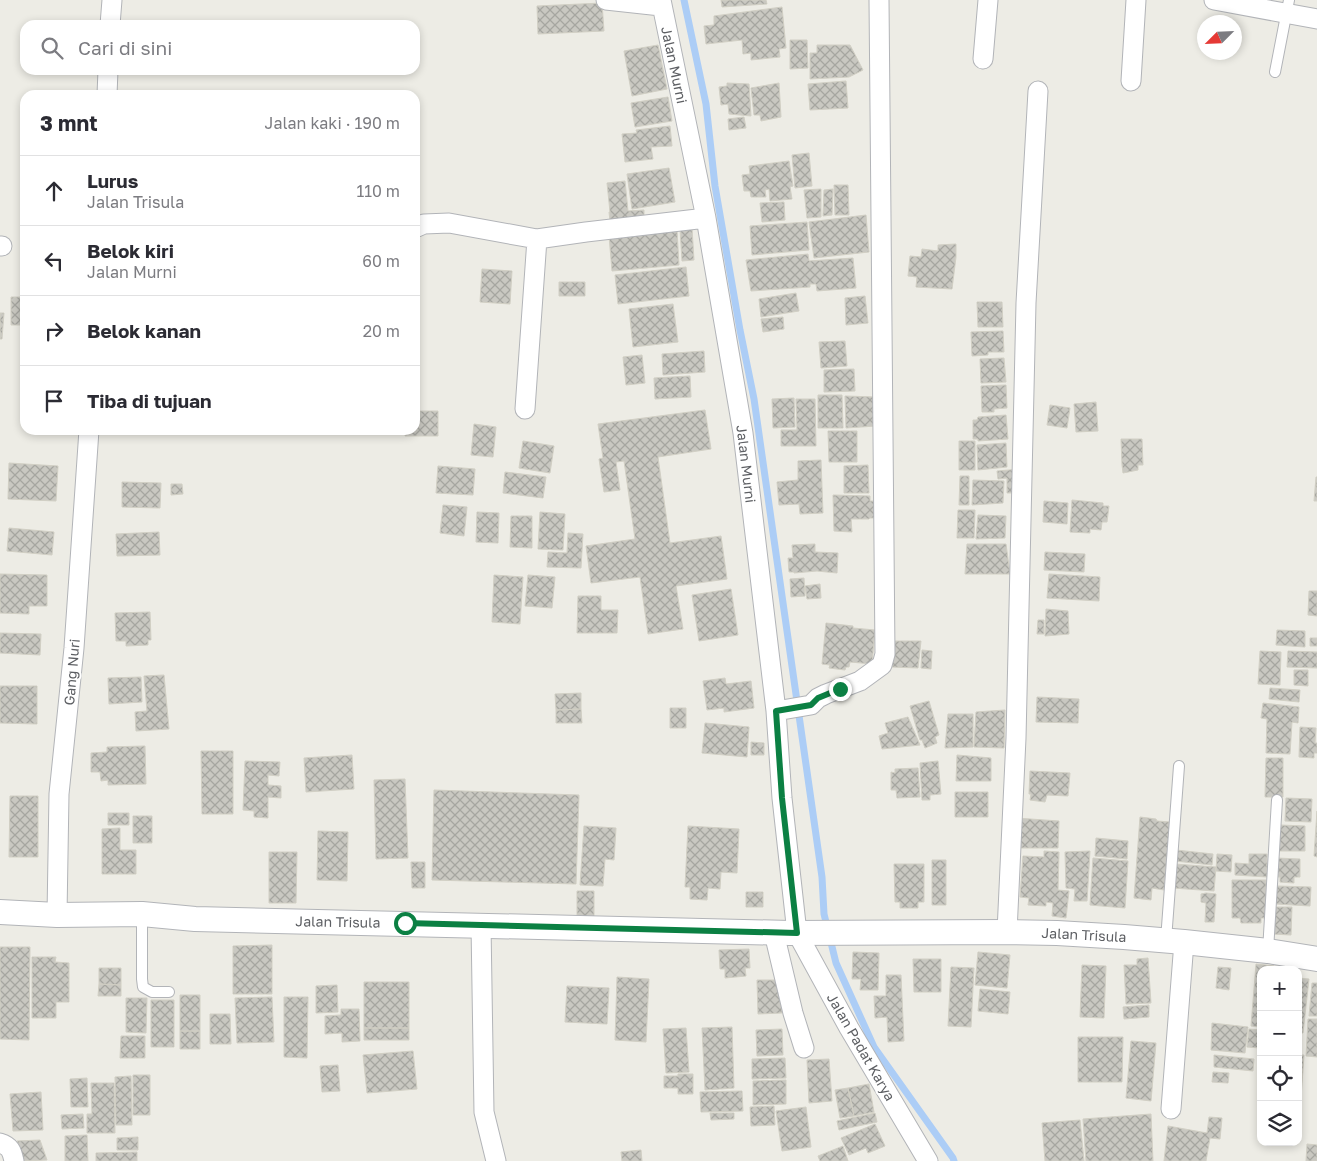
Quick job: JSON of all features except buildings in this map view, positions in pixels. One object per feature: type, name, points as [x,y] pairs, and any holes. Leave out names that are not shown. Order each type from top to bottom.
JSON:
[{"type":"street","points":[[110,20],[112,0]]},
{"type":"street","points":[[606,0],[661,3]]},
{"type":"street","points":[[782,710],[811,705],[818,698],[860,680],[882,665],[884,654],[879,0]]},
{"type":"street","points":[[983,59],[988,0]]},
{"type":"street","points":[[1131,81],[1136,0]]},
{"type":"street","points":[[1214,0],[1288,6],[1317,18]]},
{"type":"street","name":"Jalan Murni","points":[[661,3],[706,218],[743,433],[782,710],[782,798],[808,933]]},
{"type":"street","points":[[107,90],[108,75]]},
{"type":"street","points":[[1008,932],[1016,738],[1026,303],[1038,91]]},
{"type":"street","points":[[420,226],[449,223],[537,239],[706,218]]},
{"type":"street","points":[[525,409],[537,239]]},
{"type":"street","name":"Gang Nuri","points":[[57,915],[60,794],[74,648],[88,435]]},
{"type":"street","name":"Jalan Trisula","points":[[0,912],[57,915],[142,914],[195,919],[808,933],[1008,932],[1114,936],[1175,941],[1268,951],[1317,959]]},
{"type":"street","points":[[481,925],[484,1112],[496,1161]]},
{"type":"street","points":[[774,932],[793,1013],[804,1048]]},
{"type":"street","name":"Jalan Padat Karya","points":[[808,933],[849,1028],[928,1161]]},
{"type":"street","points":[[1171,1109],[1175,941]]},
{"type":"street","points":[[0,1143],[9,1146],[13,1153],[14,1161]]},
{"type":"lane","points":[[1275,72],[1288,6]]},
{"type":"lane","points":[[1175,941],[1179,766]]},
{"type":"lane","points":[[1268,951],[1277,800]]},
{"type":"lane","points":[[142,914],[143,987],[152,992],[168,992]]},
{"type":"waterway","points":[[684,0],[706,104],[715,186],[754,399],[822,877],[824,914],[836,963],[874,1047],[954,1161]]},
{"type":"route","points":[[405,923],[797,933],[782,798],[776,711],[811,705],[818,698],[840,689]]}]
